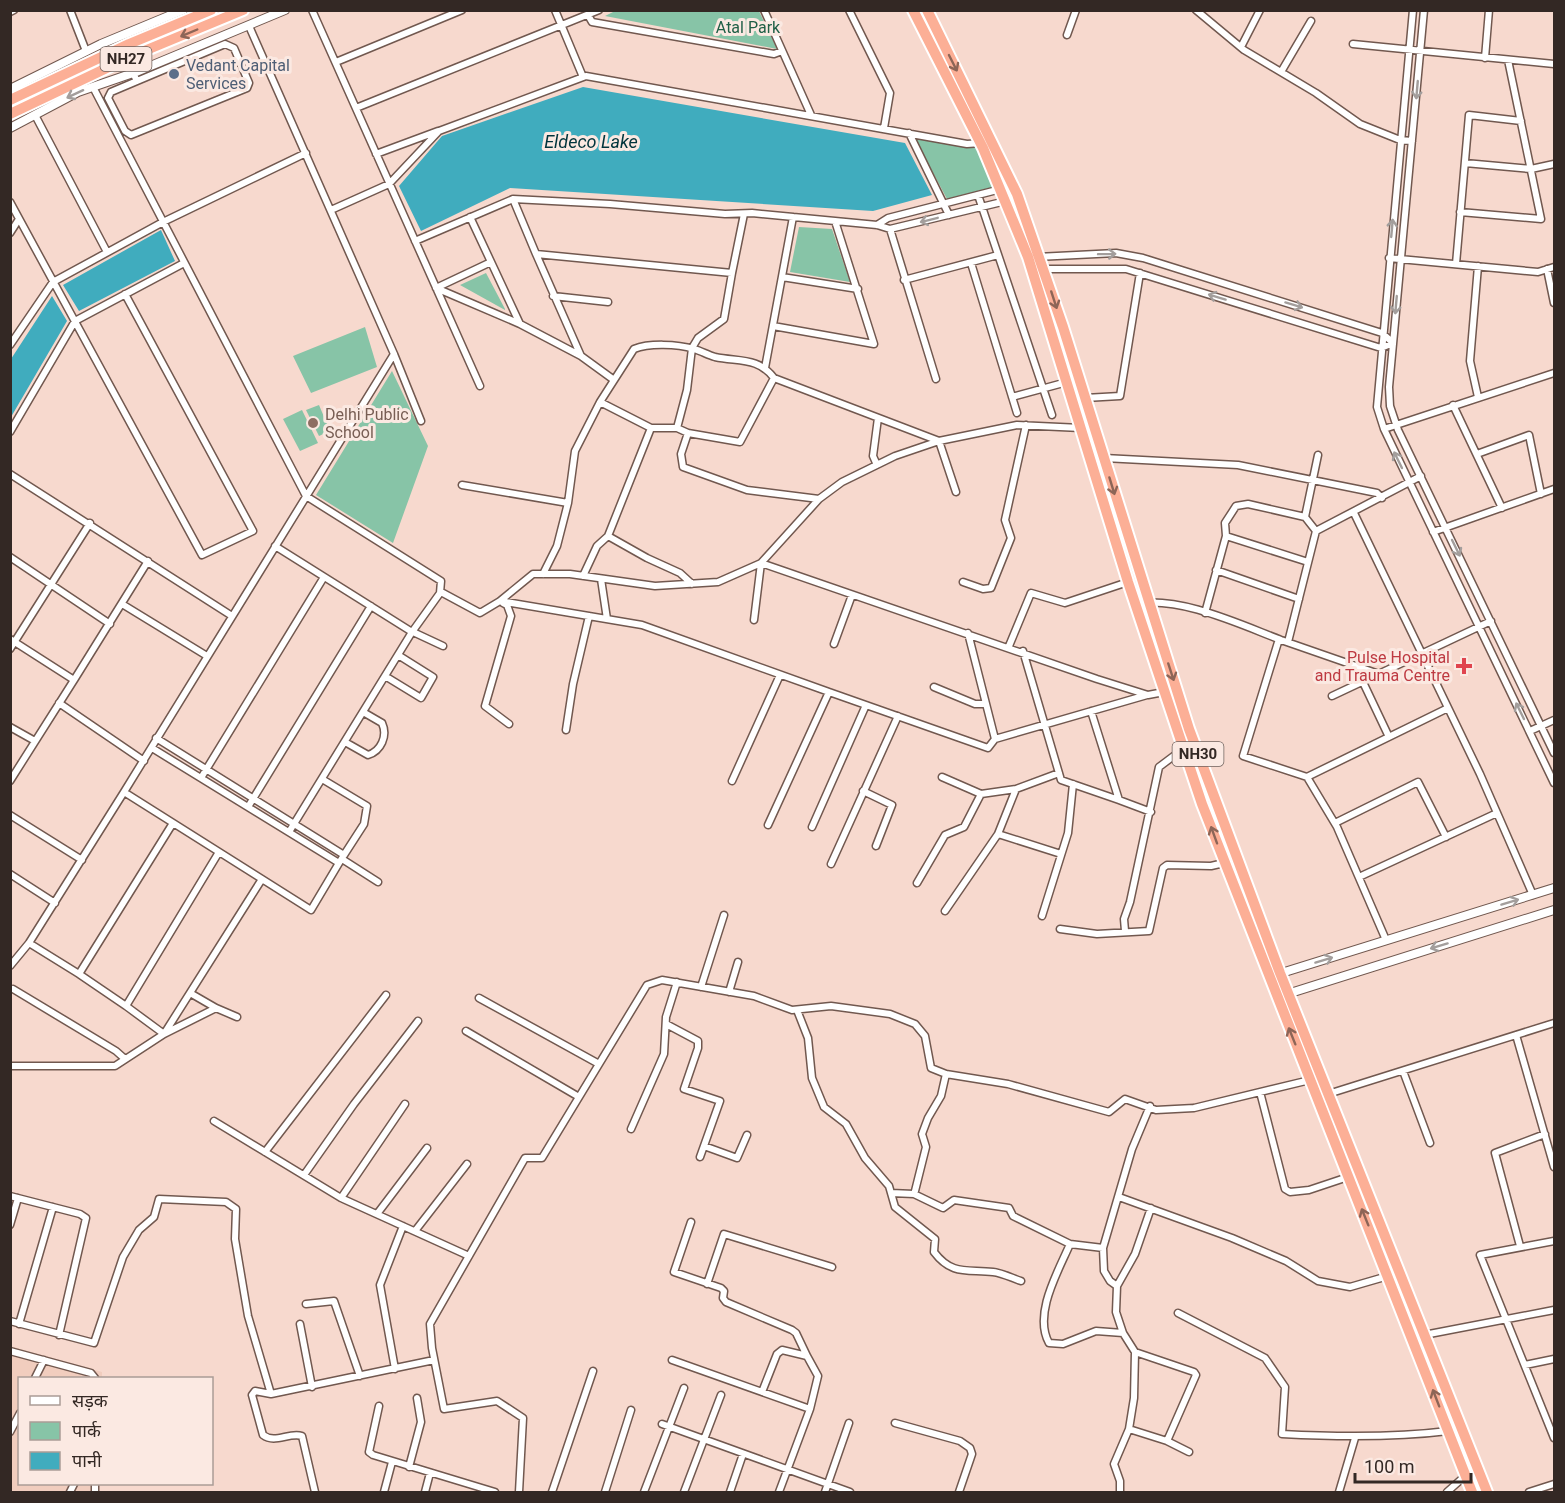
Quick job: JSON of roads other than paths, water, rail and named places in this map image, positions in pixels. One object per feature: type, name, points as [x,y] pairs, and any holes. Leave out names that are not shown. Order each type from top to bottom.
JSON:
[{"type":"highway","name":"NH27","points":[[10,100],[63,74],[211,10]]},
{"type":"highway","name":"NH27","points":[[10,114],[132,57],[243,10]]},
{"type":"highway","name":"NH30","points":[[913,10],[981,143],[1028,257],[1128,582],[1183,749],[1268,978],[1472,1492]]},
{"type":"highway","name":"NH30","points":[[927,10],[1000,155],[1040,257],[1189,729],[1280,973],[1487,1492]]},
{"type":"street","points":[[70,10],[86,51]]},
{"type":"street","points":[[10,89],[86,51],[183,10]]},
{"type":"street","points":[[10,128],[93,87],[135,77],[285,10]]},
{"type":"street","points":[[312,10],[480,386]]},
{"type":"street","points":[[336,62],[462,10]]},
{"type":"street","points":[[555,10],[583,77]]},
{"type":"street","points":[[356,108],[598,10]]},
{"type":"street","points":[[764,10],[811,115]]},
{"type":"street","points":[[849,10],[890,93],[884,128]]},
{"type":"street","points":[[1068,35],[1076,10]]},
{"type":"street","points":[[1196,10],[1240,47],[1316,93],[1360,124],[1400,140],[1412,141]]},
{"type":"street","points":[[1240,47],[1260,10]]},
{"type":"street","points":[[1413,10],[1377,406],[1384,429],[1409,483],[1554,783]]},
{"type":"street","points":[[1424,10],[1389,387],[1390,406],[1396,425],[1554,753]]},
{"type":"street","points":[[1485,58],[1489,10]]},
{"type":"street","points":[[588,15],[592,22],[774,54],[782,51]]},
{"type":"street","points":[[1281,72],[1311,21]]},
{"type":"street","points":[[249,26],[394,354],[421,421]]},
{"type":"street","points":[[135,77],[111,92],[108,98],[125,131],[131,135],[247,88],[249,83],[234,48],[225,44],[188,55]]},
{"type":"street","points":[[1353,44],[1554,64]]},
{"type":"street","points":[[1460,212],[1542,219],[1508,60]]},
{"type":"street","points":[[376,154],[583,77],[968,144],[981,143]]},
{"type":"street","points":[[93,87],[306,496],[441,581],[441,591],[412,632],[289,832]]},
{"type":"street","points":[[35,115],[106,252]]},
{"type":"street","points":[[1456,264],[1469,115],[1521,121]]},
{"type":"street","points":[[331,210],[389,184],[439,130]]},
{"type":"street","points":[[909,133],[949,215]]},
{"type":"street","points":[[10,345],[53,282],[163,222],[306,153]]},
{"type":"street","points":[[1465,164],[1531,169],[1554,164]]},
{"type":"street","points":[[877,225],[888,218],[1001,189]]},
{"type":"street","points":[[978,195],[1052,415]]},
{"type":"street","points":[[415,241],[513,199],[744,213],[877,225],[890,229],[1006,201]]},
{"type":"street","points":[[513,199],[553,296],[581,356]]},
{"type":"street","points":[[10,202],[13,212],[20,219],[202,555],[253,531],[125,294]]},
{"type":"street","points":[[677,428],[687,390],[692,348],[698,338],[724,319],[744,213]]},
{"type":"street","points":[[470,217],[520,324]]},
{"type":"street","points":[[765,368],[793,217]]},
{"type":"street","points":[[10,233],[20,219]]},
{"type":"street","points":[[773,326],[874,344],[835,221]]},
{"type":"street","points":[[890,229],[936,379]]},
{"type":"street","points":[[1028,257],[1116,253],[1143,258],[1382,333],[1393,343]]},
{"type":"street","points":[[536,254],[732,273]]},
{"type":"street","points":[[904,280],[998,255]]},
{"type":"street","points":[[1389,258],[1538,272],[1551,268],[1554,303]]},
{"type":"street","points":[[436,288],[491,262]]},
{"type":"street","points":[[10,432],[75,321],[184,263]]},
{"type":"street","points":[[971,263],[1017,413]]},
{"type":"street","points":[[1478,266],[1470,361],[1478,397]]},
{"type":"street","points":[[1032,271],[1126,269],[1381,348],[1393,343]]},
{"type":"street","points":[[1085,398],[1120,396],[1140,273]]},
{"type":"street","points":[[782,277],[858,289]]},
{"type":"street","points":[[436,288],[520,324],[581,356],[614,380]]},
{"type":"street","points":[[553,296],[608,302]]},
{"type":"street","points":[[543,574],[557,546],[568,502],[575,451],[614,380],[634,349],[643,345],[692,348],[712,356],[747,359],[765,368],[774,378],[939,441]]},
{"type":"street","points":[[10,966],[29,943],[82,860],[394,354]]},
{"type":"street","points":[[1384,429],[1554,374]]},
{"type":"street","points":[[600,402],[651,428],[677,428],[688,433],[740,442],[774,378]]},
{"type":"street","points":[[1012,397],[1066,382]]},
{"type":"street","points":[[1453,405],[1502,508]]},
{"type":"street","points":[[877,465],[873,456],[878,418]]},
{"type":"street","points":[[441,591],[480,613],[500,601],[533,574],[583,576],[655,586],[718,582],[761,563],[819,499],[842,482],[877,465],[939,441],[1017,424],[1081,428]]},
{"type":"street","points":[[963,582],[983,589],[991,588],[1005,554],[1011,538],[1005,520],[1026,425]]},
{"type":"street","points":[[583,576],[597,546],[608,536],[651,428]]},
{"type":"street","points":[[688,433],[681,454],[683,466],[747,490],[819,499]]},
{"type":"street","points":[[1477,454],[1529,435],[1541,494]]},
{"type":"street","points":[[939,441],[956,492]]},
{"type":"street","points":[[1305,517],[1318,454]]},
{"type":"street","points":[[1104,458],[1238,465],[1377,493],[1382,498]]},
{"type":"street","points":[[10,474],[90,523],[232,616]]},
{"type":"street","points":[[1288,642],[1316,531],[1421,476]]},
{"type":"street","points":[[462,485],[568,502]]},
{"type":"street","points":[[1433,532],[1554,489]]},
{"type":"street","points":[[1205,613],[1226,536],[1225,523],[1236,506],[1248,504],[1305,517],[1316,531]]},
{"type":"street","points":[[1353,513],[1448,708],[1533,895]]},
{"type":"street","points":[[10,649],[90,523]]},
{"type":"street","points":[[608,536],[680,573],[692,584]]},
{"type":"street","points":[[1226,536],[1308,562]]},
{"type":"street","points":[[275,546],[412,632],[443,646]]},
{"type":"street","points":[[10,557],[110,624]]},
{"type":"street","points":[[10,781],[148,561]]},
{"type":"street","points":[[761,563],[1148,695]]},
{"type":"street","points":[[754,620],[761,563]]},
{"type":"street","points":[[1216,570],[1299,599]]},
{"type":"street","points":[[201,778],[324,577]]},
{"type":"street","points":[[601,579],[607,619]]},
{"type":"street","points":[[1009,646],[1031,593],[1065,603],[1128,582]]},
{"type":"street","points":[[834,644],[852,595]]},
{"type":"street","points":[[500,601],[642,625],[988,748],[995,739],[1164,692]]},
{"type":"street","points":[[500,601],[507,605],[511,616],[485,706],[509,724]]},
{"type":"street","points":[[1135,604],[1148,602],[1173,604],[1205,613],[1376,673]]},
{"type":"street","points":[[122,604],[207,656]]},
{"type":"street","points":[[248,807],[371,606]]},
{"type":"street","points":[[566,730],[573,684],[589,616]]},
{"type":"street","points":[[1332,696],[1376,673],[1491,621]]},
{"type":"street","points":[[968,633],[995,739]]},
{"type":"street","points":[[1279,639],[1244,756],[1306,777],[1335,823],[1386,940]]},
{"type":"street","points":[[13,641],[74,680]]},
{"type":"street","points":[[1023,651],[1061,780],[1151,812]]},
{"type":"street","points":[[385,676],[421,698],[433,677],[398,655]]},
{"type":"street","points":[[732,781],[780,675]]},
{"type":"street","points":[[1362,680],[1389,737]]},
{"type":"street","points":[[934,687],[975,704],[986,704]]},
{"type":"street","points":[[768,825],[829,692]]},
{"type":"street","points":[[59,703],[144,761]]},
{"type":"street","points":[[812,827],[866,705]]},
{"type":"street","points":[[1306,777],[1448,708]]},
{"type":"street","points":[[1091,711],[1119,800]]},
{"type":"street","points":[[345,742],[371,755],[382,741],[385,735],[382,723],[363,712]]},
{"type":"street","points":[[831,864],[862,791],[898,716]]},
{"type":"street","points":[[1530,731],[1554,720]]},
{"type":"street","points":[[12,730],[36,741]]},
{"type":"street","points":[[156,738],[254,799],[378,882]]},
{"type":"street","points":[[152,748],[289,832],[342,859]]},
{"type":"street","points":[[1125,931],[1124,919],[1151,812],[1159,767],[1183,749]]},
{"type":"street","points":[[942,777],[981,794],[1016,789],[1059,773]]},
{"type":"street","points":[[124,792],[311,910],[364,824],[368,806],[322,779]]},
{"type":"street","points":[[1335,823],[1418,782],[1446,837]]},
{"type":"street","points":[[1042,916],[1068,833],[1073,784]]},
{"type":"street","points":[[945,911],[998,834],[1016,789]]},
{"type":"street","points":[[862,791],[892,805],[876,846]]},
{"type":"street","points":[[916,883],[945,835],[964,827],[981,794]]},
{"type":"street","points":[[1359,878],[1497,813]]},
{"type":"street","points":[[10,815],[82,860]]},
{"type":"street","points":[[80,974],[173,823]]},
{"type":"street","points":[[998,834],[1061,854]]},
{"type":"street","points":[[126,1006],[219,852]]},
{"type":"street","points":[[1060,929],[1097,934],[1149,931],[1163,868],[1167,865],[1211,866],[1224,863]]},
{"type":"street","points":[[10,873],[55,903]]},
{"type":"street","points":[[164,1034],[262,879]]},
{"type":"street","points":[[1268,978],[1554,888]]},
{"type":"street","points":[[1276,998],[1554,910]]},
{"type":"street","points":[[701,987],[724,915]]},
{"type":"street","points":[[29,943],[80,974],[164,1034]]},
{"type":"street","points":[[729,992],[738,962]]},
{"type":"street","points":[[519,1492],[523,1418],[497,1401],[444,1409],[434,1360],[430,1323],[525,1158],[542,1158],[647,985],[662,980],[676,982],[729,992],[797,1010],[831,1006],[890,1014],[915,1024],[925,1036],[931,1068],[946,1074],[1008,1083],[1109,1112],[1125,1100],[1150,1106],[1156,1110],[1194,1108],[1310,1080]]},
{"type":"street","points":[[631,1129],[664,1054],[666,1024],[676,982]]},
{"type":"street","points":[[11,988],[116,1051],[125,1059]]},
{"type":"street","points":[[190,993],[237,1017]]},
{"type":"street","points":[[265,1152],[386,995]]},
{"type":"street","points":[[479,998],[599,1064]]},
{"type":"street","points":[[10,1066],[97,1068],[115,1066],[164,1034],[216,1008]]},
{"type":"street","points":[[797,1010],[808,1038],[812,1078],[824,1107],[846,1124],[865,1158],[891,1193],[896,1207],[935,1239],[934,1252],[939,1259],[961,1272],[994,1272],[1021,1281]]},
{"type":"street","points":[[304,1175],[354,1104],[418,1021]]},
{"type":"street","points":[[1328,1094],[1554,1023]]},
{"type":"street","points":[[666,1024],[698,1041],[698,1048],[684,1089],[720,1101],[700,1157]]},
{"type":"street","points":[[466,1031],[579,1097]]},
{"type":"street","points":[[1516,1035],[1554,1167]]},
{"type":"street","points":[[1403,1071],[1430,1143]]},
{"type":"street","points":[[915,1191],[926,1146],[922,1134],[941,1096],[946,1074]]},
{"type":"street","points":[[1260,1092],[1285,1189],[1290,1192],[1309,1190],[1348,1177]]},
{"type":"street","points":[[341,1198],[405,1104]]},
{"type":"street","points":[[1117,1286],[1110,1281],[1104,1270],[1103,1248],[1132,1149],[1150,1106]]},
{"type":"street","points":[[214,1121],[341,1198],[469,1256]]},
{"type":"street","points":[[1520,1246],[1495,1153],[1545,1134]]},
{"type":"street","points":[[704,1146],[737,1158],[747,1135]]},
{"type":"street","points":[[377,1214],[427,1148]]},
{"type":"street","points":[[415,1231],[467,1164]]},
{"type":"street","points":[[891,1193],[914,1194],[943,1208],[954,1200],[1010,1208],[1013,1216],[1070,1245],[1103,1248]]},
{"type":"street","points":[[10,1196],[84,1215],[87,1221],[59,1335]]},
{"type":"street","points":[[1119,1197],[1232,1238],[1286,1261],[1318,1281],[1350,1287],[1388,1276]]},
{"type":"street","points":[[10,1225],[18,1198]]},
{"type":"street","points":[[10,1322],[91,1344],[96,1341],[117,1269],[136,1233],[154,1217],[159,1199],[226,1202],[236,1209],[235,1239],[248,1316],[271,1394]]},
{"type":"street","points":[[20,1324],[53,1207]]},
{"type":"street","points":[[1120,1492],[1120,1481],[1114,1464],[1129,1429],[1134,1398],[1135,1352],[1123,1332],[1116,1312],[1117,1286],[1135,1254],[1151,1208]]},
{"type":"street","points":[[691,1222],[674,1272],[724,1291],[723,1298],[726,1302],[792,1330],[796,1333],[818,1376],[810,1409],[779,1492]]},
{"type":"street","points":[[395,1369],[380,1286],[404,1226]]},
{"type":"street","points":[[706,1284],[724,1234],[832,1267]]},
{"type":"street","points":[[1554,1241],[1480,1255],[1554,1438]]},
{"type":"street","points":[[1070,1245],[1051,1288],[1044,1318],[1048,1343],[1063,1344],[1096,1331],[1123,1332]]},
{"type":"street","points":[[306,1304],[334,1301],[360,1376]]},
{"type":"street","points":[[1423,1335],[1554,1310]]},
{"type":"street","points":[[1178,1313],[1265,1358],[1285,1387],[1282,1434],[1355,1438],[1405,1437],[1448,1431]]},
{"type":"street","points":[[300,1324],[312,1387]]},
{"type":"street","points":[[762,1392],[777,1354],[782,1350],[807,1356]]},
{"type":"street","points":[[10,1351],[91,1373],[94,1377]]},
{"type":"street","points":[[1135,1352],[1194,1372],[1196,1375],[1167,1441]]},
{"type":"street","points":[[1525,1365],[1554,1359]]},
{"type":"street","points":[[36,1377],[44,1360]]},
{"type":"street","points":[[315,1492],[302,1436],[296,1434],[272,1439],[263,1436],[252,1395],[255,1391],[271,1394],[312,1387],[434,1360]]},
{"type":"street","points":[[672,1360],[810,1409]]},
{"type":"street","points":[[552,1492],[593,1371]]},
{"type":"street","points":[[644,1492],[684,1389]]},
{"type":"street","points":[[684,1492],[722,1395]]},
{"type":"street","points":[[409,1467],[421,1422],[417,1398]]},
{"type":"street","points":[[379,1406],[369,1452],[392,1462],[495,1492]]},
{"type":"street","points":[[605,1492],[631,1410]]},
{"type":"street","points":[[10,1432],[18,1417]]},
{"type":"street","points":[[825,1492],[849,1423]]},
{"type":"street","points":[[895,1423],[960,1441],[970,1448],[972,1454],[959,1492]]},
{"type":"street","points":[[662,1424],[850,1492]]},
{"type":"street","points":[[1129,1429],[1167,1441],[1189,1452]]},
{"type":"street","points":[[1339,1492],[1355,1438]]},
{"type":"street","points":[[730,1492],[744,1454]]},
{"type":"street","points":[[384,1492],[392,1462]]},
{"type":"street","points":[[425,1492],[430,1473]]},
{"type":"street","points":[[1447,1492],[1465,1476]]},
{"type":"street","points":[[1529,1492],[1554,1484]]},
{"type":"street","points":[[468,1492],[470,1485]]},
{"type":"water","name":"Eldeco Lake","points":[[583,87],[905,143],[932,195],[873,211],[510,188],[421,231],[399,186],[442,136]]},
{"type":"water","points":[[161,230],[175,261],[79,311],[63,285]]},
{"type":"water","points":[[52,296],[67,321],[11,417],[11,359]]},
{"type":"place","name":"Vedant Capital Services","points":[[174,74]]},
{"type":"place","name":"Delhi Public School","points":[[313,423]]},
{"type":"place","name":"Pulse Hospital and Trauma Centre","points":[[1464,666]]},
{"type":"park label","name":"Atal Park","points":[[748,27]]}]
